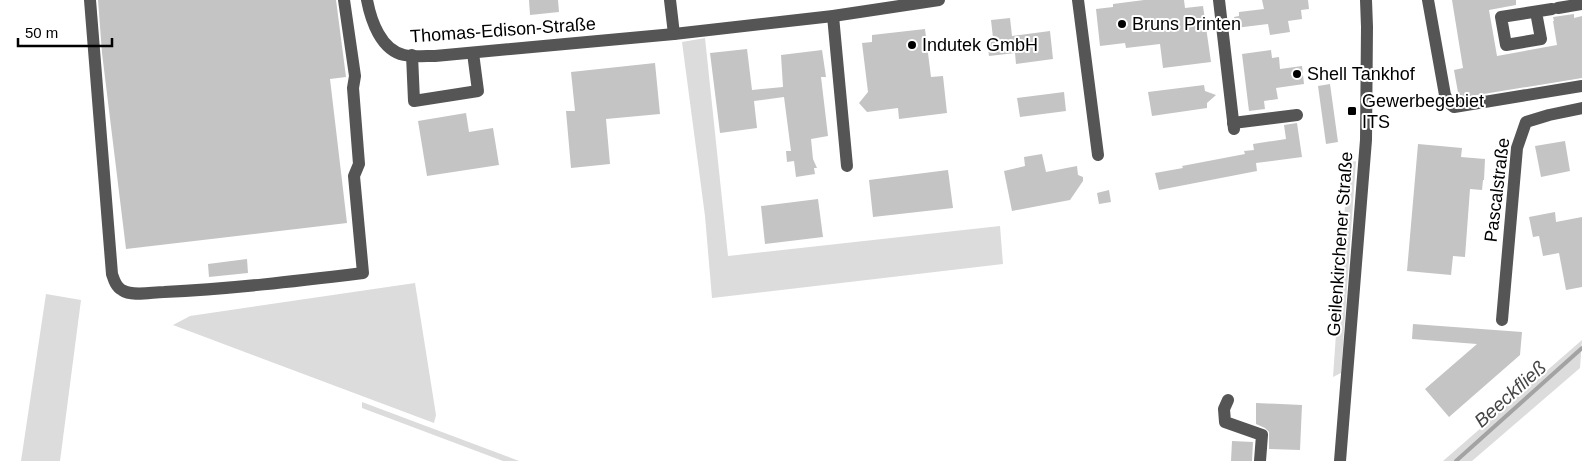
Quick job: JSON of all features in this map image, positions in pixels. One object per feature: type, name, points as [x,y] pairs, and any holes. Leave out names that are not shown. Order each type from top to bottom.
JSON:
[{"type":"street","points":[[90,0],[112,274],[116,284],[122,291],[131,293],[186,291],[294,282],[363,273],[354,176],[359,164],[353,88],[354,76],[344,0]]},
{"type":"street","name":"Thomas-Edison-Straße","points":[[367,0],[369,13],[382,42],[402,55],[435,56],[674,34],[833,16],[939,0]]},
{"type":"street","points":[[670,0],[674,34]]},
{"type":"street","points":[[1078,0],[1098,155]]},
{"type":"street","points":[[1219,0],[1233,126],[1297,115]]},
{"type":"street","name":"Geilenkirchener Straße","points":[[1340,461],[1366,140],[1366,0]]},
{"type":"street","points":[[1428,0],[1445,95],[1449,103],[1454,107],[1582,86]]},
{"type":"street","points":[[1536,12],[1582,4]]},
{"type":"street","points":[[833,16],[847,166]]},
{"type":"street","points":[[412,55],[414,101],[478,91],[473,53]]},
{"type":"street","name":"Pascalstraße","points":[[1502,320],[1516,148],[1526,122],[1582,108]]},
{"type":"street","points":[[1228,400],[1224,409],[1224,422],[1262,435],[1260,461]]},
{"type":"shaded area","points":[[705,38],[728,256],[1000,226],[1003,264],[712,298],[705,216],[682,42]]},
{"type":"shaded area","points":[[1356,161],[1341,373],[1333,377],[1348,163]]},
{"type":"shaded area","points":[[415,283],[436,415],[434,423],[173,325],[190,316]]},
{"type":"shaded area","points":[[46,294],[81,300],[60,461],[21,461]]},
{"type":"shaded area","points":[[1582,340],[1580,368],[1472,461],[1443,461]]},
{"type":"shaded area","points":[[362,402],[519,461],[503,461],[362,408]]},
{"type":"building","points":[[98,0],[336,0],[346,77],[330,79],[347,223],[126,249],[102,53]]},
{"type":"building","points":[[529,0],[558,0],[559,12],[530,15]]},
{"type":"building","points":[[1144,0],[1184,0],[1185,8],[1203,6],[1211,62],[1163,68],[1160,44],[1126,48],[1125,43],[1100,46],[1096,9],[1113,7],[1113,4]]},
{"type":"building","points":[[1262,0],[1308,0],[1309,9],[1301,10],[1302,19],[1288,21],[1290,32],[1270,35],[1268,24],[1235,28],[1234,17],[1239,16],[1239,12],[1264,9]]},
{"type":"building","points":[[1452,0],[1516,0],[1516,5],[1489,10],[1497,56],[1557,45],[1553,17],[1574,14],[1574,18],[1582,16],[1582,78],[1459,98],[1454,70],[1463,68]]},
{"type":"building","points":[[1010,18],[1012,36],[1050,31],[1053,59],[1016,64],[1015,53],[989,56],[987,39],[993,38],[991,20]]},
{"type":"building","points":[[925,29],[931,77],[943,76],[947,113],[899,119],[898,108],[867,112],[859,103],[868,92],[862,43],[872,42],[872,35]]},
{"type":"building","points":[[747,49],[752,90],[783,87],[781,55],[822,50],[826,77],[821,77],[828,136],[811,139],[813,159],[817,168],[814,168],[815,174],[796,177],[794,161],[787,162],[786,151],[791,151],[784,97],[754,101],[757,128],[720,133],[710,53]]},
{"type":"building","points":[[1271,50],[1272,58],[1279,57],[1280,69],[1302,66],[1304,84],[1276,88],[1278,99],[1264,101],[1265,109],[1249,111],[1242,54]]},
{"type":"building","points":[[655,63],[660,114],[606,119],[610,164],[571,168],[566,111],[575,111],[571,72]]},
{"type":"building","points":[[1330,84],[1338,142],[1326,144],[1318,86]]},
{"type":"building","points":[[1204,85],[1205,91],[1216,95],[1207,103],[1207,108],[1152,116],[1148,92]]},
{"type":"building","points":[[1064,92],[1066,111],[1020,117],[1017,98]]},
{"type":"building","points":[[466,113],[469,132],[493,128],[499,165],[427,176],[418,121]]},
{"type":"building","points":[[1297,123],[1302,157],[1256,163],[1257,171],[1159,190],[1155,173],[1245,154],[1244,151],[1254,150],[1253,144],[1286,139],[1284,125]]},
{"type":"building","points":[[1565,141],[1570,171],[1541,177],[1535,146]]},
{"type":"building","points":[[1418,144],[1462,148],[1461,157],[1485,159],[1482,190],[1470,189],[1465,257],[1453,256],[1451,275],[1407,271]]},
{"type":"building","points":[[1042,154],[1046,172],[1077,166],[1078,175],[1083,177],[1083,181],[1070,200],[1012,211],[1004,171],[1025,166],[1024,157]]},
{"type":"building","points":[[948,170],[953,208],[873,217],[869,180]]},
{"type":"building","points":[[1109,190],[1111,202],[1099,204],[1097,193]]},
{"type":"building","points":[[818,199],[823,237],[765,244],[761,206]]},
{"type":"building","points":[[1555,212],[1556,222],[1582,217],[1582,287],[1566,290],[1559,253],[1543,256],[1539,236],[1533,237],[1529,217]]},
{"type":"building","points":[[247,259],[248,273],[209,277],[208,264]]},
{"type":"building","points":[[1413,324],[1522,332],[1520,355],[1449,417],[1425,389],[1477,344],[1412,339]]},
{"type":"building","points":[[1256,403],[1302,405],[1300,450],[1269,449],[1269,432],[1256,424]]},
{"type":"building","points":[[1232,441],[1253,442],[1252,461],[1231,461]]},
{"type":"waterway","name":"Beeckfließ","points":[[1456,461],[1582,348]]},
{"type":"place","name":"Bruns Printen","points":[[1122,24]]},
{"type":"place","name":"Indutek GmbH","points":[[912,45]]},
{"type":"place","name":"Shell Tankhof","points":[[1297,74]]},
{"type":"place","name":"Gewerbegebiet ITS","points":[[1352,111]]}]
